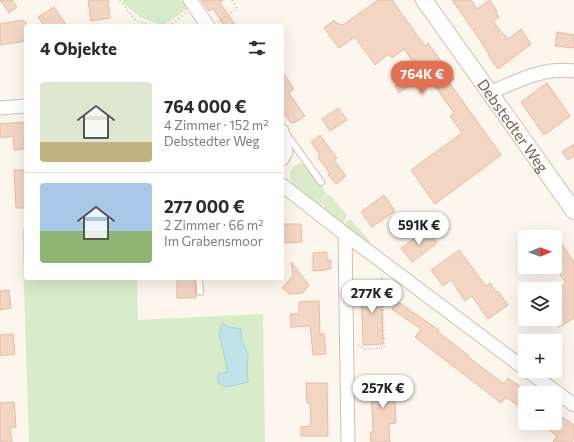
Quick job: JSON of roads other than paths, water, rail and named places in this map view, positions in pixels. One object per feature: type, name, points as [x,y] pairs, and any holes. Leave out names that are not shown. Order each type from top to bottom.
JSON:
[{"type":"street","name":"Debstedter Weg","points":[[424,0],[574,211]]},
{"type":"street","points":[[192,3],[207,24]]},
{"type":"street","points":[[489,93],[531,75],[562,70],[574,71]]},
{"type":"street","points":[[0,108],[24,106]]},
{"type":"street","points":[[284,141],[286,152],[284,156]]},
{"type":"street","points":[[284,187],[518,364]]},
{"type":"street","points":[[345,234],[348,442]]},
{"type":"street","points":[[537,378],[574,405]]},
{"type":"lane","points":[[284,133],[321,182]]},
{"type":"lane","points":[[199,280],[200,292]]},
{"type":"water","points":[[222,323],[229,327],[241,329],[242,342],[248,353],[248,382],[226,387],[218,383],[218,374],[228,372],[219,334]]}]
